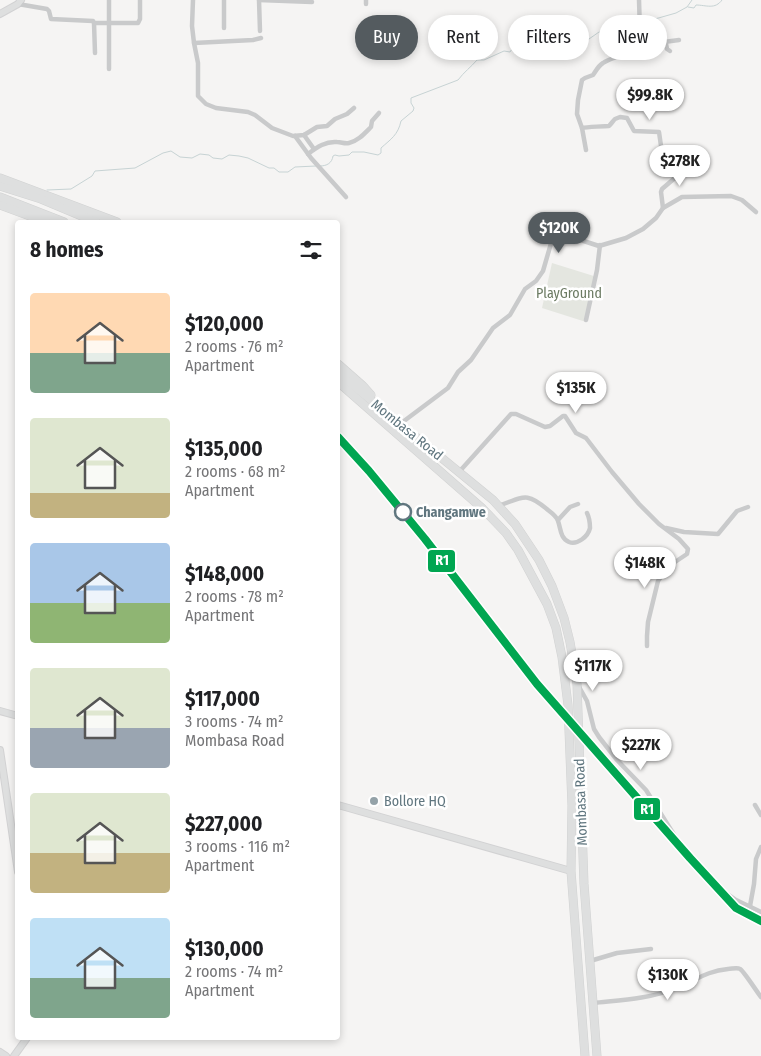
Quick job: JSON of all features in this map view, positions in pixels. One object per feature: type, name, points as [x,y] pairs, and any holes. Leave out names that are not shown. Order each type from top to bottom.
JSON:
[{"type":"highway","points":[[0,178],[112,220]]},
{"type":"highway","points":[[0,186],[91,220]]},
{"type":"highway","points":[[0,197],[59,220]]},
{"type":"highway","points":[[0,205],[41,220]]},
{"type":"highway","points":[[340,366],[363,386],[386,412]]},
{"type":"highway","name":"Mombasa Road","points":[[340,375],[498,506],[515,524],[530,545],[552,586],[564,618],[578,684],[584,884],[597,1056]]},
{"type":"highway","name":"Mombasa Road","points":[[340,384],[483,509],[506,533],[518,550],[547,604],[556,628],[568,705],[572,805],[571,871],[585,1056]]},
{"type":"street","points":[[109,0],[109,69]]},
{"type":"street","points":[[0,14],[20,2],[47,9],[52,19],[91,20],[94,23],[136,23],[139,22],[140,0]]},
{"type":"street","points":[[193,0],[192,26],[198,63],[198,96],[206,104],[216,108],[248,112],[272,128],[290,136],[304,135],[315,128],[328,126],[335,119],[347,114],[354,108]]},
{"type":"street","points":[[224,0],[224,28]]},
{"type":"street","points":[[260,31],[259,0],[312,2]]},
{"type":"street","points":[[639,0],[640,15]]},
{"type":"street","points":[[94,23],[95,53]]},
{"type":"street","points":[[194,43],[261,38]]},
{"type":"street","points":[[667,42],[679,40]]},
{"type":"street","points":[[667,47],[670,50]]},
{"type":"street","points":[[586,150],[578,118],[578,96],[583,78],[593,75],[602,63],[608,60]]},
{"type":"street","points":[[310,156],[319,146],[329,142],[345,144],[355,141],[372,128],[372,121],[379,113]]},
{"type":"street","points":[[582,128],[607,126],[615,119],[625,117],[634,131],[659,132],[660,146],[667,152]]},
{"type":"street","points":[[304,135],[314,150]]},
{"type":"street","points":[[295,136],[324,174],[346,197]]},
{"type":"street","points":[[663,208],[662,189],[683,171]]},
{"type":"street","points":[[400,424],[448,388],[458,372],[471,360],[493,328],[512,313],[525,289],[536,281],[543,271],[554,233],[556,232],[596,246],[626,238],[642,230],[656,218],[663,208],[682,197],[728,196],[742,200],[756,212]]},
{"type":"street","points":[[586,320],[597,270],[600,245]]},
{"type":"street","points":[[459,472],[511,414],[516,414],[545,427],[550,426],[564,415],[576,433],[586,438],[639,504],[687,548],[687,554],[668,566],[658,581],[648,622],[647,646]]},
{"type":"street","points":[[498,506],[528,497],[538,502],[558,520],[562,535],[568,542],[573,543],[579,541],[588,532],[590,526],[587,513]]},
{"type":"street","points":[[558,520],[570,507],[578,504]]},
{"type":"street","points":[[664,528],[691,533],[718,534],[737,512],[748,507]]},
{"type":"street","points":[[578,684],[587,701],[594,727],[599,737],[617,760],[646,790],[678,840],[700,867],[726,893],[761,912]]},
{"type":"street","points":[[0,711],[15,715]]},
{"type":"street","points":[[0,750],[15,852]]},
{"type":"street","points":[[755,805],[761,815]]},
{"type":"street","points":[[340,806],[571,871]]},
{"type":"street","points":[[750,906],[756,859],[761,847]]},
{"type":"street","points":[[590,961],[617,953],[651,949]]},
{"type":"street","points":[[593,1003],[658,994],[673,990],[709,973],[734,968],[743,971],[753,988],[761,996]]},
{"type":"street","points":[[14,1056],[25,1040]]},
{"type":"street","points":[[0,1052],[6,1056]]},
{"type":"green space","name":"PlayGround","points":[[552,263],[597,277],[586,322],[542,308]]},
{"type":"waterway","points":[[667,16],[687,7],[692,0]]},
{"type":"waterway","points":[[688,7],[694,8],[696,5],[713,6],[722,0]]},
{"type":"waterway","points":[[320,166],[329,164],[335,155],[349,155],[352,152],[378,155],[381,153],[381,148],[396,133],[401,121],[413,111],[411,98],[458,80],[477,60],[484,60],[504,51],[510,52],[518,40],[528,46],[548,51],[555,47],[574,47],[599,32]]},
{"type":"waterway","points":[[47,190],[71,189],[92,176],[95,171],[135,168],[163,153],[171,151],[180,157],[192,158],[200,154],[222,159],[229,155],[239,156],[269,168],[274,168],[279,172],[288,172],[295,167],[316,166]]},
{"type":"transit line","name":"R1","points":[[340,439],[425,539],[537,684],[736,908],[761,921]]},
{"type":"place","name":"Changamwe","points":[[403,512]]},
{"type":"place","name":"Bollore HQ","points":[[374,801]]}]
